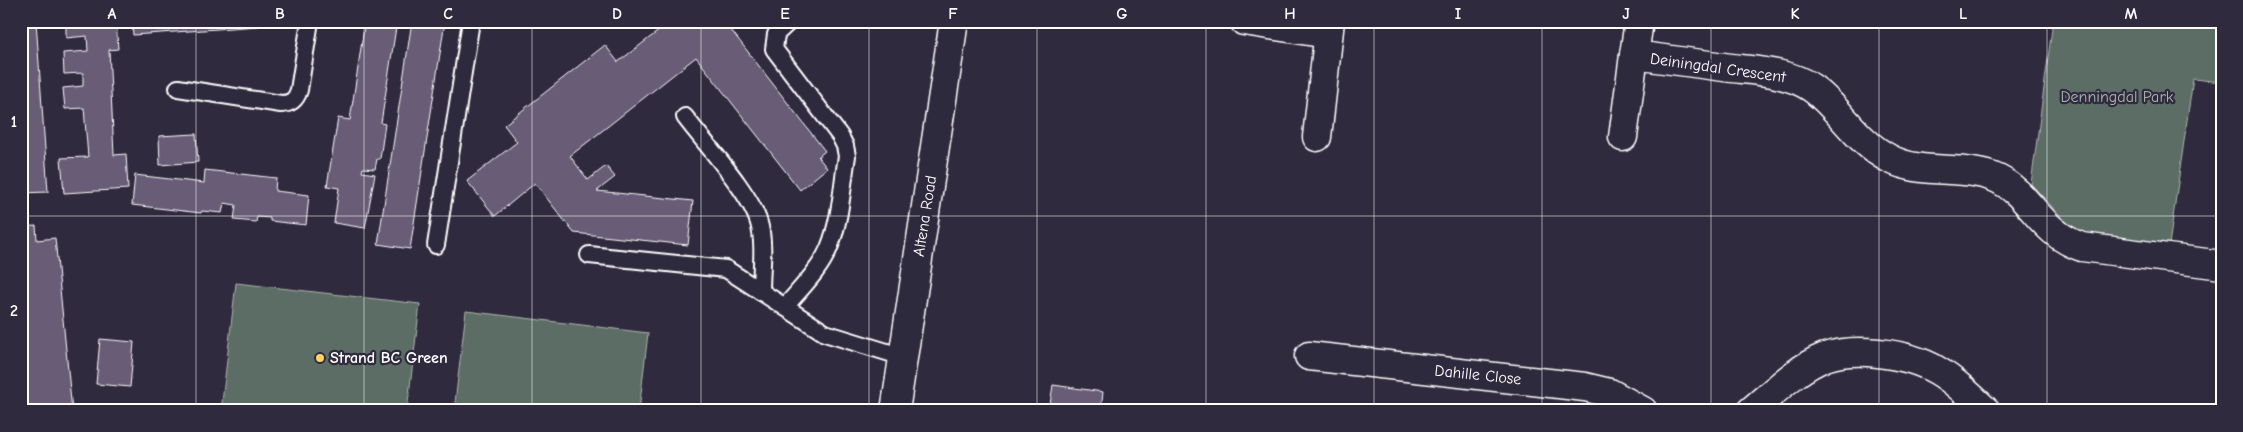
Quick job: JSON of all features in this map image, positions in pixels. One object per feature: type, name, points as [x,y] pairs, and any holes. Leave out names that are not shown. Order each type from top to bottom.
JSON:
[{"type":"street","name":"Altena Road","points":[[895,411],[954,21]]},
{"type":"street","points":[[1244,21],[1329,27],[1317,138]]},
{"type":"street","name":"Deiningdal Crescent","points":[[1623,137],[1638,21]]},
{"type":"street","name":"Deiningdal Crescent","points":[[1634,55],[1794,79],[1814,89],[1860,138],[1883,155],[1908,166],[1984,174],[1998,179],[2010,187],[2054,233],[2073,244],[2082,247],[2222,265]]},
{"type":"street","points":[[1751,411],[1806,367],[1825,357],[1844,352],[1903,356],[1925,363],[1946,375],[1986,411]]},
{"type":"street","name":"Dahille Close","points":[[1309,356],[1585,387],[1610,394],[1643,411]]},
{"type":"lane","points":[[178,88],[281,104],[292,102],[297,97],[299,90],[310,21]]},
{"type":"lane","points":[[436,245],[471,21]]},
{"type":"lane","points":[[786,307],[820,264],[829,248],[835,228],[847,156],[840,136],[777,56],[774,49],[776,34],[790,21]]},
{"type":"lane","points":[[685,117],[753,204],[760,224],[761,292]]},
{"type":"lane","points":[[589,255],[726,269],[825,333],[903,357]]},
{"type":"green space","name":"Denningdal Park","points":[[2053,21],[2222,21],[2222,82],[2193,79],[2169,245],[2091,235],[2073,229],[2031,184]]},
{"type":"green space","name":"Strand BC Green","points":[[236,283],[420,304],[407,411],[221,411]]},
{"type":"green space","name":"Strand BC Green","points":[[466,311],[648,333],[639,411],[454,411]]},
{"type":"building","points":[[21,21],[36,21],[48,192],[21,193]]},
{"type":"building","points":[[66,21],[116,21],[118,49],[109,50],[114,155],[126,154],[128,189],[64,193],[61,158],[88,157],[84,108],[65,109],[63,88],[83,86],[83,73],[64,74],[63,53],[88,51],[87,36],[66,38]]},
{"type":"building","points":[[132,21],[258,21],[259,26],[133,35]]},
{"type":"building","points":[[365,21],[397,21],[381,123],[385,124],[380,159],[377,159],[375,169],[363,168],[362,172],[375,174],[365,228],[334,223],[339,188],[327,186],[338,118],[350,120]]},
{"type":"building","points":[[412,21],[445,21],[410,249],[378,244]]},
{"type":"building","points":[[667,21],[742,21],[731,30],[825,151],[818,157],[827,168],[800,190],[696,57],[570,156],[588,180],[606,166],[615,177],[597,191],[693,201],[688,245],[574,233],[535,183],[495,216],[467,181],[517,142],[504,125],[605,45],[618,62],[669,23]]},
{"type":"building","points":[[196,134],[198,162],[160,165],[159,136]]},
{"type":"building","points":[[205,170],[276,178],[275,191],[309,195],[306,225],[270,221],[270,218],[257,217],[256,222],[234,220],[236,205],[224,203],[222,213],[202,211],[201,213],[132,205],[135,175],[204,183]]},
{"type":"building","points":[[36,226],[37,240],[55,238],[72,411],[22,411],[21,227]]},
{"type":"building","points":[[100,339],[134,342],[130,387],[96,384]]},
{"type":"building","points":[[1053,385],[1103,392],[1101,411],[1049,411]]},
{"type":"place","name":"Strand BC Green","points":[[320,358]]}]
